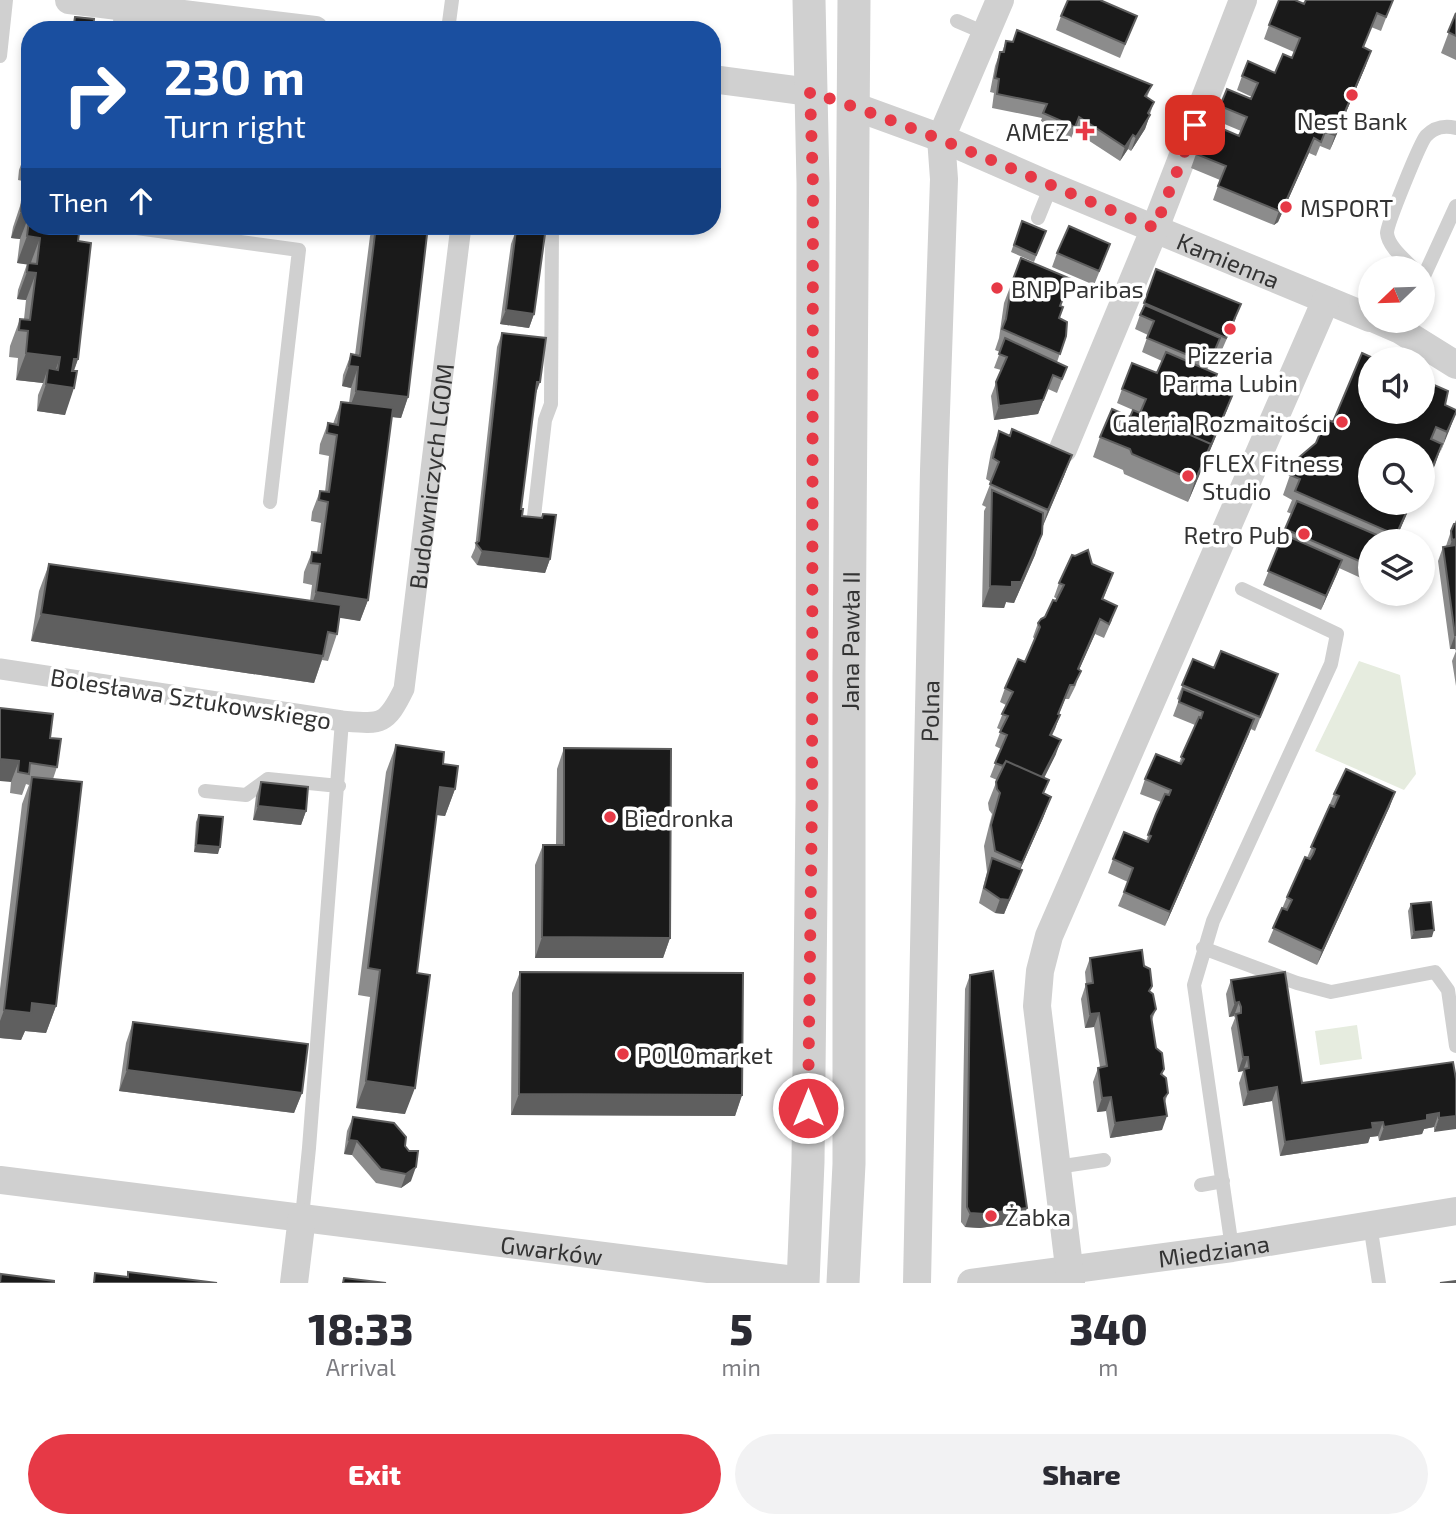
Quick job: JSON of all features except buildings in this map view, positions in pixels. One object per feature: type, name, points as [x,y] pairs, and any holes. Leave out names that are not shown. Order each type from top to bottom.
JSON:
[{"type":"street","points":[[69,0],[121,18],[170,21]]},
{"type":"street","name":"Jana Pawła II","points":[[807,1282],[812,801],[813,184],[809,0]]},
{"type":"street","name":"Jana Pawła II","points":[[843,1283],[849,1164],[854,0]]},
{"type":"street","points":[[941,138],[1000,0]]},
{"type":"street","points":[[1063,449],[1155,228],[1243,0]]},
{"type":"street","points":[[721,80],[810,92],[853,106]]},
{"type":"street","name":"Kamienna","points":[[853,106],[941,138],[1358,313]]},
{"type":"street","name":"Polna","points":[[918,1283],[922,1012],[944,179],[941,138]]},
{"type":"street","name":"Budowniczych LGOM","points":[[382,721],[395,708],[404,689],[460,235]]},
{"type":"street","points":[[1070,1277],[1037,1006],[1040,971],[1049,936],[1326,300]]},
{"type":"street","points":[[1409,333],[1456,365]]},
{"type":"street","name":"Bolesława Sztukowskiego","points":[[0,669],[342,721],[382,721]]},
{"type":"street","name":"Gwarków","points":[[0,1180],[302,1217],[719,1277],[807,1282]]},
{"type":"street","name":"Miedziana","points":[[971,1283],[1070,1277],[1456,1211]]},
{"type":"street","points":[[294,1283],[302,1217]]},
{"type":"lane","points":[[0,56],[6,0]]},
{"type":"lane","points":[[450,21],[452,0]]},
{"type":"lane","points":[[957,20],[985,33]]},
{"type":"lane","points":[[1404,256],[1393,246],[1387,233],[1392,216],[1424,138],[1437,127],[1456,128]]},
{"type":"lane","points":[[1038,218],[1051,186]]},
{"type":"lane","points":[[1429,256],[1456,206]]},
{"type":"lane","points":[[188,235],[299,250],[270,502]]},
{"type":"lane","points":[[533,525],[545,420],[551,404],[552,235]]},
{"type":"lane","points":[[1232,1248],[1194,985],[1213,922],[1331,664],[1337,634],[1242,589]]},
{"type":"lane","points":[[302,1217],[342,721]]},
{"type":"lane","points":[[205,791],[246,794],[268,779],[338,786]]},
{"type":"lane","points":[[1203,948],[1297,983],[1331,992],[1434,972],[1448,990],[1456,1046]]},
{"type":"lane","points":[[1057,1167],[1104,1160]]},
{"type":"lane","points":[[1200,1185],[1223,1181]]},
{"type":"lane","points":[[1370,1224],[1379,1283]]},
{"type":"shaded area","points":[[1359,661],[1400,675],[1416,774],[1404,790],[1315,751]]},
{"type":"shaded area","points":[[1357,1025],[1362,1059],[1320,1065],[1315,1031]]},
{"type":"place","name":"Nest Bank","points":[[1352,95]]},
{"type":"place","name":"AMEZ","points":[[1085,131]]},
{"type":"place","name":"MSPORT","points":[[1286,207]]},
{"type":"place","name":"BNP Paribas","points":[[997,288]]},
{"type":"place","name":"Pizzeria Parma Lubin","points":[[1230,329]]},
{"type":"place","name":"Galeria Rozmaitości","points":[[1342,422]]},
{"type":"place","name":"FLEX Fitness Studio","points":[[1188,476]]},
{"type":"place","name":"Retro Pub","points":[[1304,534]]},
{"type":"place","name":"Biedronka","points":[[610,817]]},
{"type":"place","name":"POLOmarket","points":[[623,1054]]},
{"type":"place","name":"Żabka","points":[[991,1216]]},
{"type":"route","points":[[808,1108],[812,801],[813,184],[810,92],[941,138],[1155,228],[1195,125]]}]
